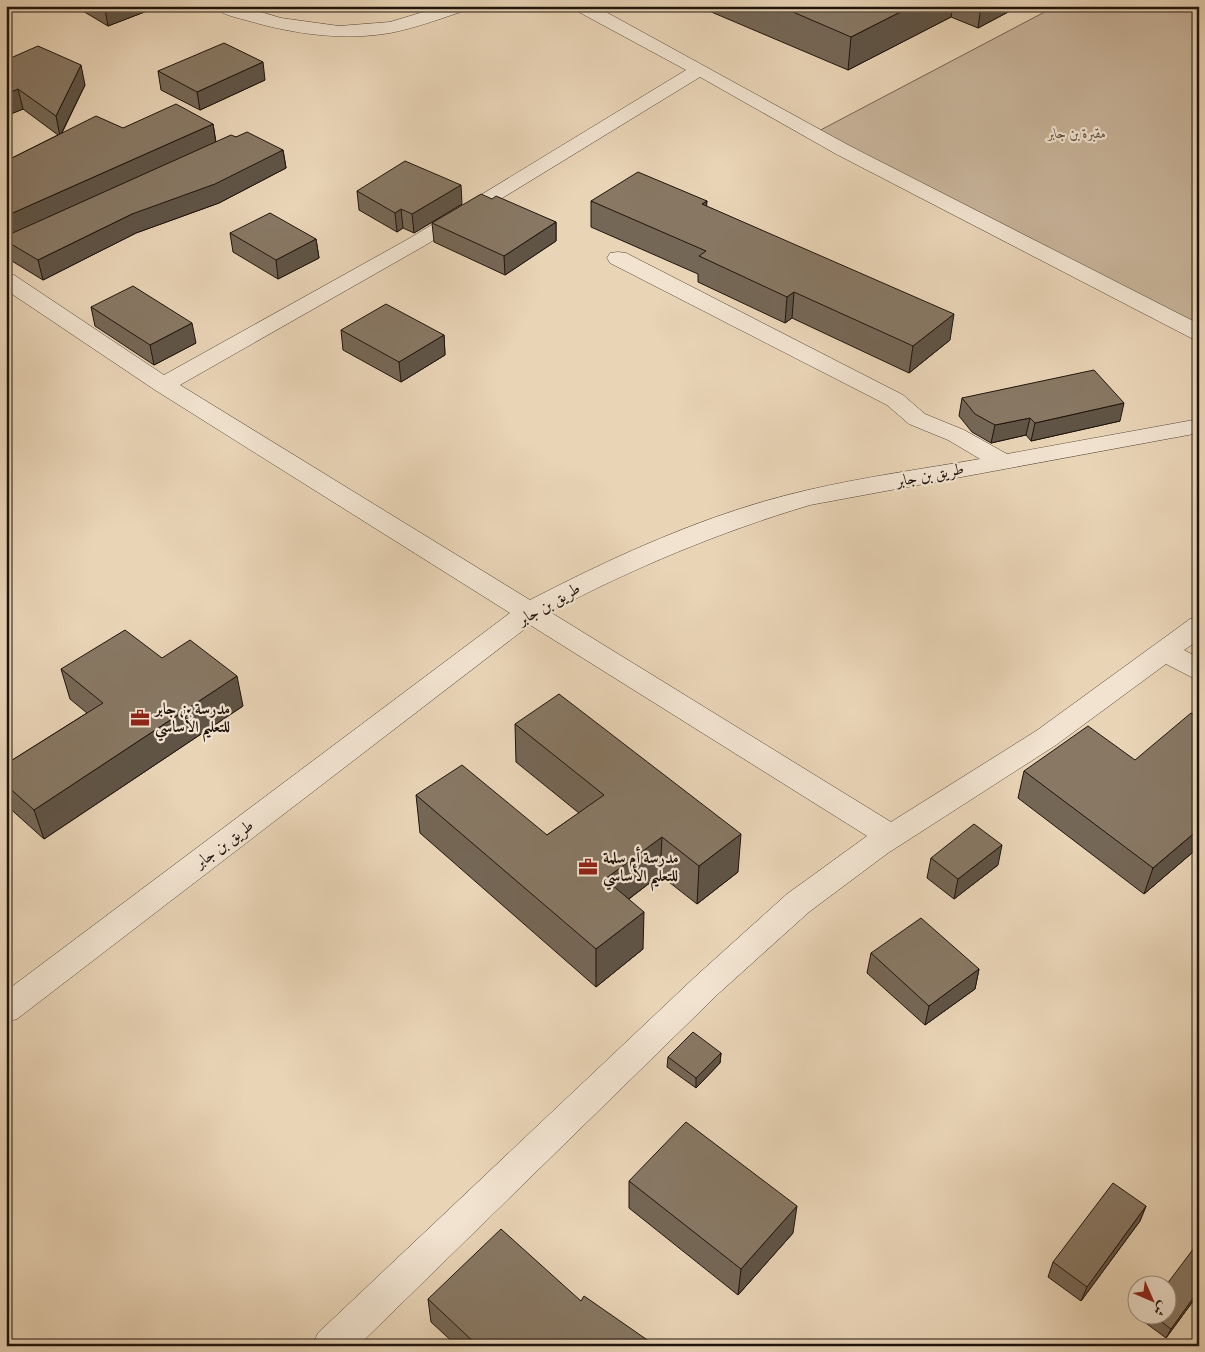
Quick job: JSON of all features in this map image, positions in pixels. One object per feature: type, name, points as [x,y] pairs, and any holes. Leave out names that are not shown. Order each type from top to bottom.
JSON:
[{"type":"street","points":[[223,6],[250,16],[297,28],[322,32],[350,32],[382,29],[461,6]]},
{"type":"street","points":[[581,6],[843,150],[1199,333]]},
{"type":"street","points":[[163,385],[418,242],[699,70]]},
{"type":"street","points":[[618,258],[895,400],[917,419],[956,435],[1003,462]]},
{"type":"street","points":[[6,280],[163,385],[890,836]]},
{"type":"street","name":"طريق بن جابر","points":[[6,1010],[529,612],[694,534],[754,513],[808,498],[1199,426]]},
{"type":"street","points":[[331,1346],[714,978],[798,903],[890,836],[1046,738],[1199,626]]},
{"type":"street","points":[[1166,652],[1199,671]]},
{"type":"green space","name":"مقبرة بن جابر","points":[[1056,6],[1199,6],[1199,333],[813,134]]},
{"type":"building","points":[[98,6],[115,6],[105,10]]},
{"type":"building","points":[[779,6],[912,6],[851,37]]},
{"type":"building","points":[[224,43],[263,62],[197,92],[158,71]]},
{"type":"building","points":[[38,46],[81,65],[56,116],[18,89],[6,94],[6,60]]},
{"type":"building","points":[[176,104],[213,124],[6,216],[6,161],[96,116],[123,128]]},
{"type":"building","points":[[247,132],[283,150],[215,184],[132,214],[38,260],[6,241],[6,236],[231,135],[236,137]]},
{"type":"building","points":[[405,161],[461,185],[412,214],[401,209],[395,213],[357,191]]},
{"type":"building","points":[[638,172],[707,201],[702,204],[954,314],[913,346],[794,292],[787,297],[699,256],[706,251],[591,201]]},
{"type":"building","points":[[481,194],[492,199],[496,196],[556,222],[504,256],[432,223]]},
{"type":"building","points":[[270,213],[316,239],[276,260],[230,233]]},
{"type":"building","points":[[133,286],[192,323],[150,345],[91,307]]},
{"type":"building","points":[[386,304],[444,335],[399,362],[341,330]]},
{"type":"building","points":[[1094,370],[1124,403],[1035,423],[1030,418],[995,425],[975,414],[962,398]]},
{"type":"building","points":[[125,630],[162,658],[190,640],[237,676],[34,810],[6,785],[6,764],[103,703],[61,669]]},
{"type":"building","points":[[559,694],[741,834],[699,866],[662,837],[605,879],[644,912],[596,949],[416,795],[462,765],[547,835],[604,795],[515,724]]},
{"type":"building","points":[[1191,713],[1199,718],[1199,829],[1153,868],[1024,771],[1088,726],[1135,760]]},
{"type":"building","points":[[974,824],[1002,845],[958,879],[931,858]]},
{"type":"building","points":[[921,918],[979,969],[929,1006],[871,953]]},
{"type":"building","points":[[693,1032],[721,1053],[696,1078],[668,1057]]},
{"type":"building","points":[[686,1122],[797,1206],[741,1269],[629,1181]]},
{"type":"building","points":[[1113,1183],[1146,1206],[1087,1287],[1053,1262]]},
{"type":"building","points":[[501,1229],[581,1301],[584,1296],[656,1346],[478,1346],[428,1299]]},
{"type":"building","points":[[1197,1244],[1199,1245],[1199,1290],[1178,1319],[1178,1274],[1174,1274]]},
{"type":"building","points":[[1164,1324],[1175,1324],[1171,1329]]},
{"type":"building","points":[[358,1341],[365,1346],[355,1346]]},
{"type":"place","name":"مدرسة بن جابر للتعليم الأساسي","points":[[140,718]]},
{"type":"place","name":"مدرسة أم سلمة للتعليم الأساسي","points":[[588,867]]}]
